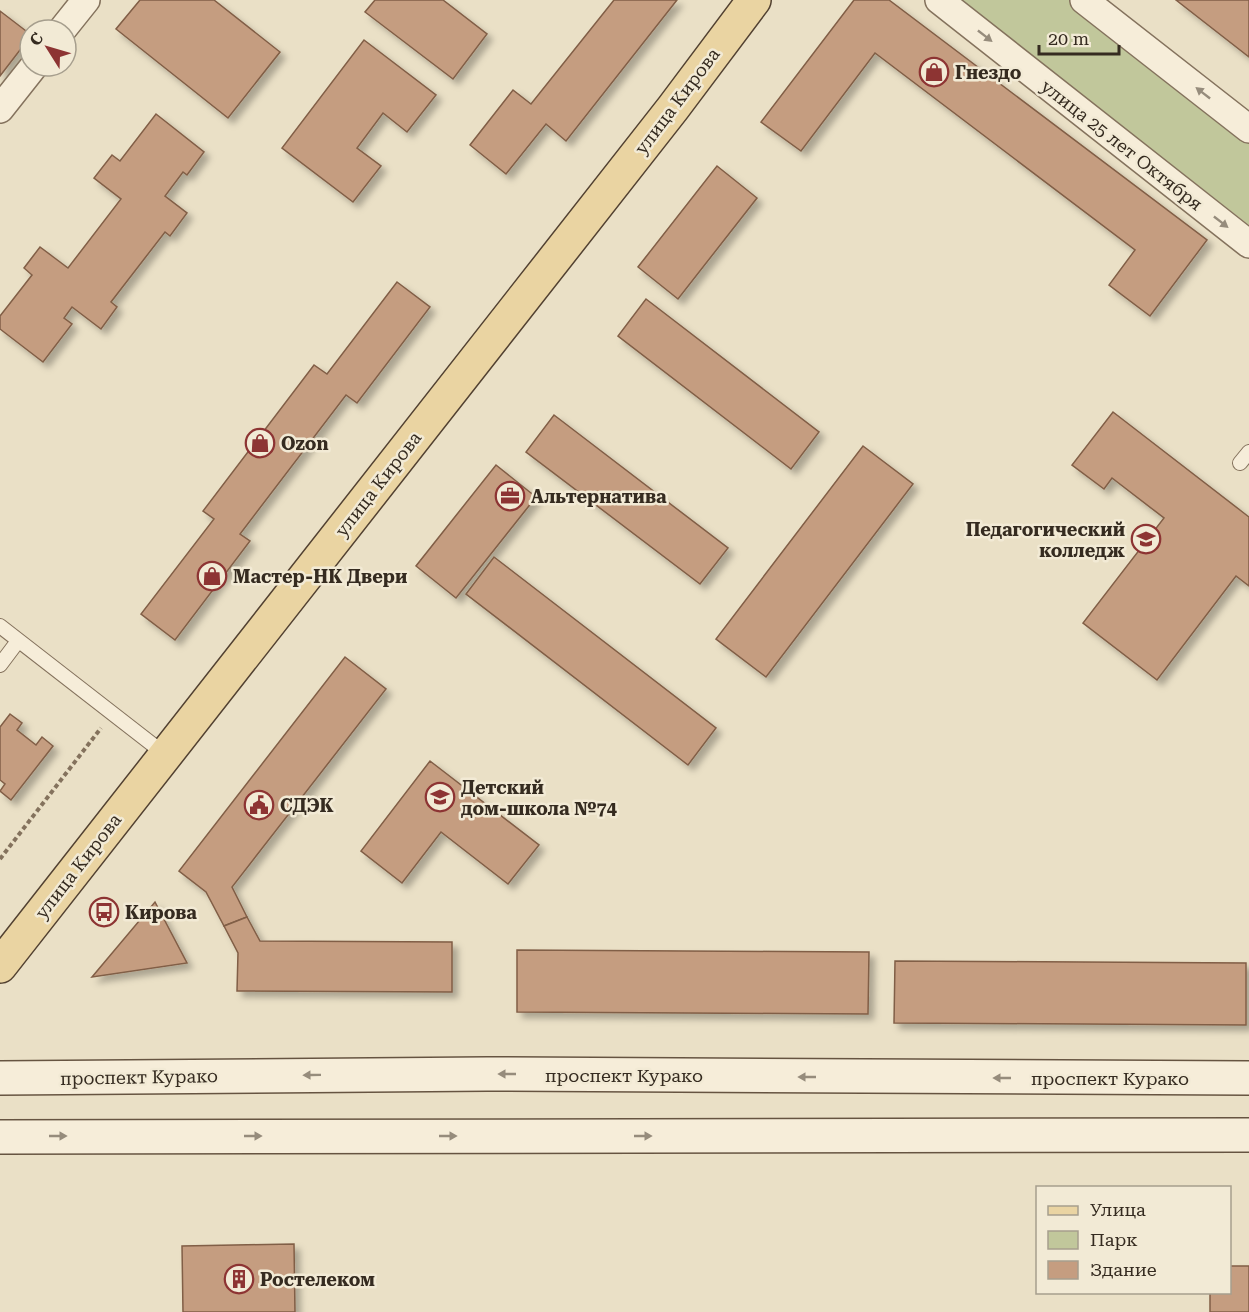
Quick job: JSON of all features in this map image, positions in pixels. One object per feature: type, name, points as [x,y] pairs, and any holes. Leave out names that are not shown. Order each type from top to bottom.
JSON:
[{"type":"main road","name":"улица Кирова","points":[[0,966],[637,154],[754,0]]},
{"type":"main road","name":"проспект Курако","points":[[0,1078],[487,1074],[1249,1078]]},
{"type":"main road","points":[[0,1137],[1249,1135]]},
{"type":"street","points":[[72,18],[86,0]]},
{"type":"street","name":"улица 25 лет Октября","points":[[939,0],[1249,244]]},
{"type":"street","points":[[1084,0],[1249,129]]},
{"type":"street","points":[[0,109],[25,78]]},
{"type":"lane","points":[[0,626],[166,755]]},
{"type":"lane","points":[[0,665],[18,641]]},
{"type":"path","points":[[0,858],[112,713]]},
{"type":"green space","points":[[959,0],[1069,0],[1249,140],[1249,225]]},
{"type":"building","points":[[140,0],[214,0],[280,52],[228,118],[116,29]]},
{"type":"building","points":[[375,0],[443,0],[487,34],[453,79],[365,12]]},
{"type":"building","points":[[614,0],[677,0],[566,141],[546,124],[506,174],[470,145],[513,90],[531,104]]},
{"type":"building","points":[[854,0],[889,0],[1207,240],[1150,316],[1109,285],[1135,250],[875,53],[801,151],[761,122]]},
{"type":"building","points":[[1176,0],[1249,0],[1249,57]]},
{"type":"building","points":[[0,11],[18,25],[18,53],[0,76]]},
{"type":"building","points":[[364,40],[436,95],[407,132],[383,113],[357,148],[381,166],[353,202],[282,148]]},
{"type":"building","points":[[156,114],[204,152],[187,175],[183,172],[165,196],[187,213],[170,236],[165,232],[111,302],[117,307],[101,329],[72,307],[64,318],[72,324],[43,362],[0,329],[0,316],[32,275],[24,268],[40,247],[68,268],[121,199],[94,178],[112,155],[120,161]]},
{"type":"building","points":[[717,166],[757,198],[678,299],[638,267]]},
{"type":"building","points":[[397,282],[430,307],[357,403],[346,395],[240,534],[250,541],[175,640],[141,614],[214,519],[203,511],[314,365],[327,374]]},
{"type":"building","points":[[646,299],[819,432],[791,469],[618,336]]},
{"type":"building","points":[[1113,412],[1249,517],[1249,586],[1236,576],[1157,680],[1083,623],[1164,518],[1112,478],[1104,489],[1072,465]]},
{"type":"building","points":[[554,415],[728,548],[700,584],[526,452]]},
{"type":"building","points":[[863,446],[913,484],[766,677],[716,639]]},
{"type":"building","points":[[496,465],[536,497],[456,598],[416,566]]},
{"type":"building","points":[[494,557],[716,728],[688,765],[466,594]]},
{"type":"building","points":[[345,657],[386,689],[232,887],[247,917],[224,926],[206,892],[179,871]]},
{"type":"building","points":[[10,714],[22,723],[17,730],[36,745],[42,737],[53,746],[11,800],[0,791],[5,784],[0,780],[0,727]]},
{"type":"building","name":"Детский дом-школа №74","points":[[430,761],[539,845],[508,884],[441,832],[402,883],[361,851]]},
{"type":"building","points":[[155,902],[187,963],[92,977]]},
{"type":"building","points":[[247,917],[260,941],[452,942],[452,992],[237,991],[238,953],[224,926]]},
{"type":"building","points":[[517,950],[869,952],[868,1014],[517,1012]]},
{"type":"building","points":[[895,961],[1246,963],[1246,1025],[894,1023]]},
{"type":"building","name":"Ростелеком","points":[[294,1244],[295,1312],[183,1312],[182,1246]]},
{"type":"building","points":[[1231,1266],[1249,1266],[1249,1312],[1210,1312],[1210,1294],[1231,1294]]},
{"type":"place","name":"Гнездо","points":[[934,72]]},
{"type":"place","name":"Ozon","points":[[260,443]]},
{"type":"place","name":"Альтернатива","points":[[510,496]]},
{"type":"place","name":"Педагогический колледж","points":[[1146,539]]},
{"type":"place","name":"Мастер-НК Двери","points":[[212,576]]},
{"type":"place","name":"Детский дом-школа №74","points":[[440,797]]},
{"type":"place","name":"СДЭК","points":[[259,805]]},
{"type":"place","name":"Кирова","points":[[104,912]]},
{"type":"place","name":"Ростелеком","points":[[239,1279]]}]
